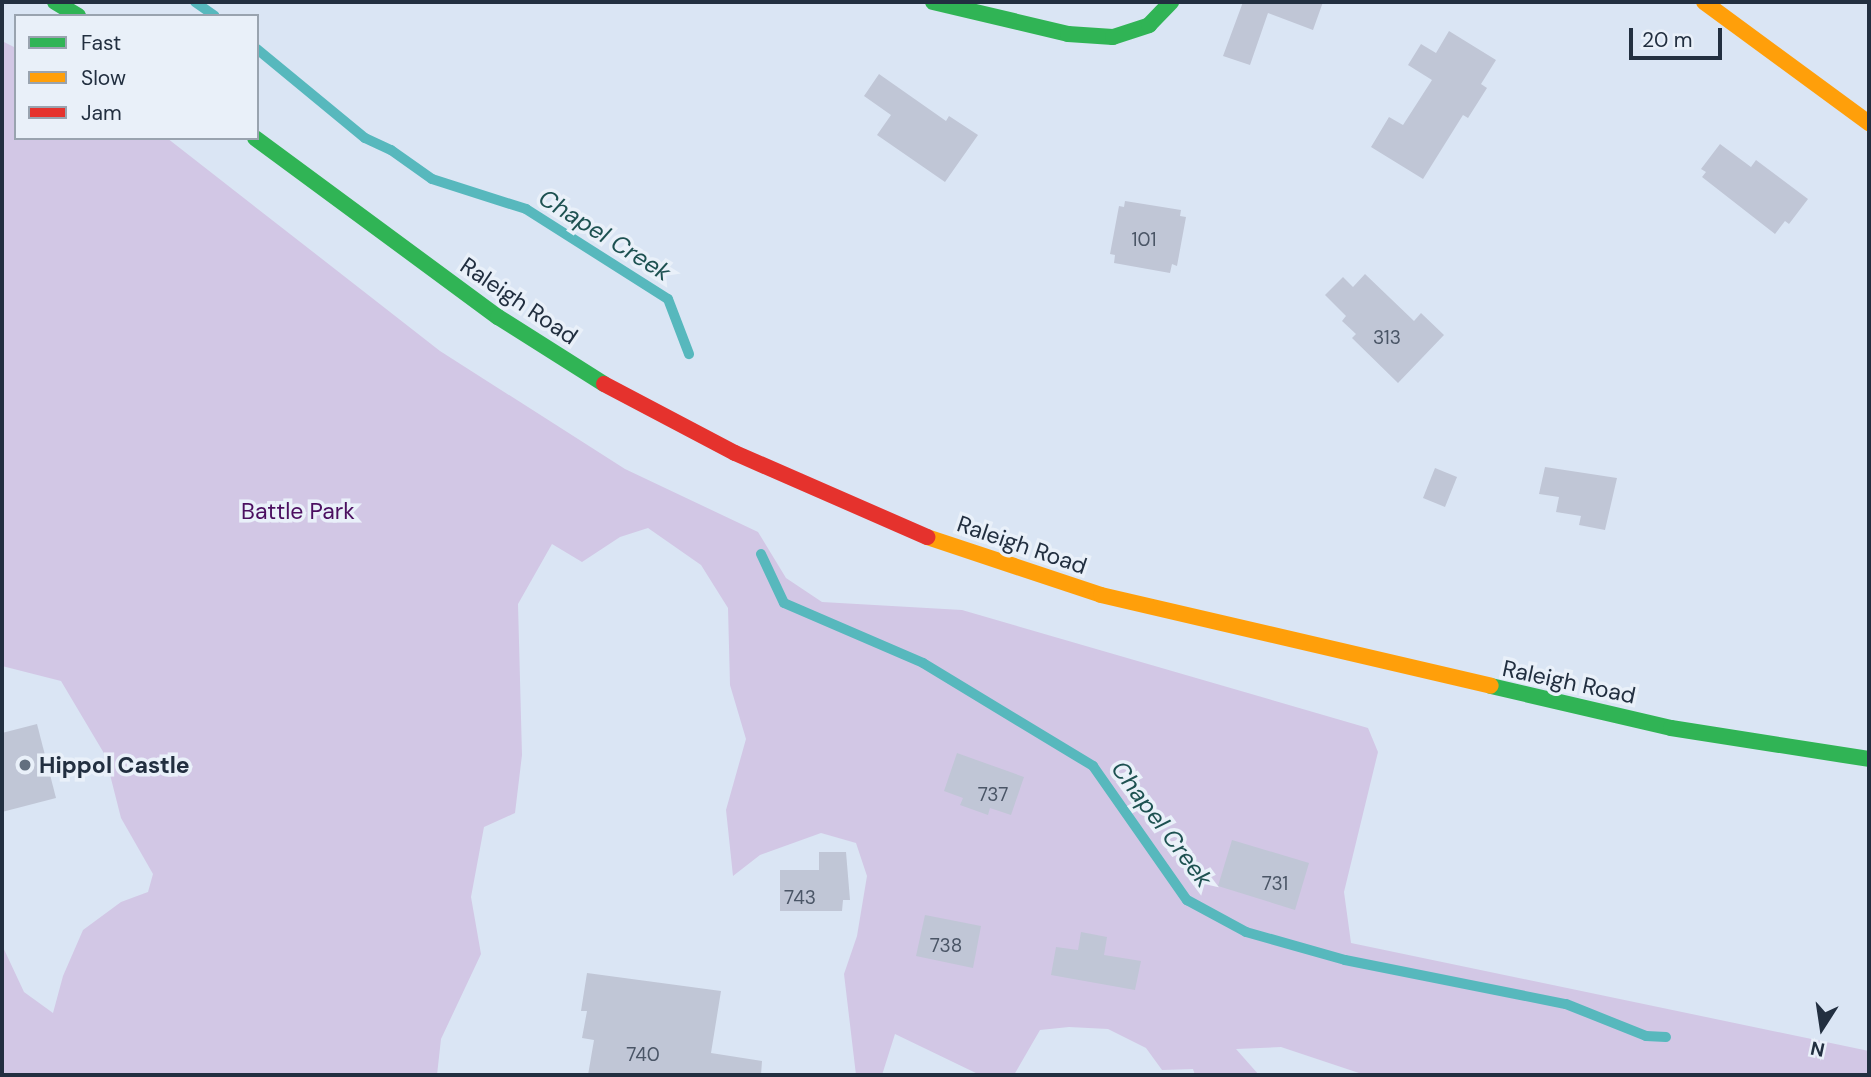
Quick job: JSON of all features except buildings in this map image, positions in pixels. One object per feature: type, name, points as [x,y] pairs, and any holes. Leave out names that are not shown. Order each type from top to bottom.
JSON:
[{"type":"main road","points":[[55,2],[75,14]]},
{"type":"main road","points":[[933,2],[1068,34],[1113,37],[1149,24],[1171,2]]},
{"type":"main road","points":[[1704,2],[1869,123]]},
{"type":"main road","name":"Raleigh Road","points":[[258,140],[498,317],[613,390],[734,453],[908,530],[1075,589],[1671,728],[1869,759]]},
{"type":"green space","name":"Battle Park","points":[[2,41],[14,47],[14,140],[170,140],[440,351],[625,469],[758,532],[786,578],[822,602],[962,610],[1368,728],[1378,752],[1344,892],[1351,943],[1869,1051],[1869,1075],[1365,1075],[1281,1047],[1236,1049],[1259,1075],[1195,1075],[1193,1069],[1162,1070],[1146,1048],[1108,1029],[1069,1027],[1040,1030],[1014,1075],[980,1075],[895,1034],[882,1075],[856,1075],[844,974],[857,936],[867,876],[856,843],[821,833],[760,855],[733,876],[726,810],[746,739],[730,685],[728,608],[701,565],[648,528],[620,537],[582,562],[552,544],[518,604],[522,755],[515,813],[484,827],[471,897],[481,954],[441,1039],[437,1075],[2,1075],[2,945],[24,992],[53,1013],[63,976],[83,930],[121,902],[148,892],[153,874],[121,818],[105,755],[61,681],[2,666]]},
{"type":"waterway","name":"Chapel Creek","points":[[195,2],[212,14]]},
{"type":"waterway","name":"Chapel Creek","points":[[259,51],[365,138],[391,150],[432,179],[526,209],[668,299],[689,354]]},
{"type":"waterway","name":"Chapel Creek","points":[[761,554],[784,603],[923,663],[1093,766],[1187,900],[1246,932],[1345,960],[1566,1004],[1646,1036],[1666,1037]]},
{"type":"traffic: fast","points":[[55,2],[75,14]]},
{"type":"traffic: fast","points":[[933,2],[1068,34],[1113,37],[1149,25],[1171,2]]},
{"type":"traffic: fast","points":[[258,140],[498,317],[604,384]]},
{"type":"traffic: fast","points":[[1491,686],[1671,728],[1869,759]]},
{"type":"traffic: slow","points":[[1704,2],[1869,123]]},
{"type":"traffic: slow","points":[[927,537],[1101,595],[1491,686]]},
{"type":"traffic: jam","points":[[604,384],[735,453],[927,537]]},
{"type":"place","name":"Hippol Castle","points":[[25,765]]}]
